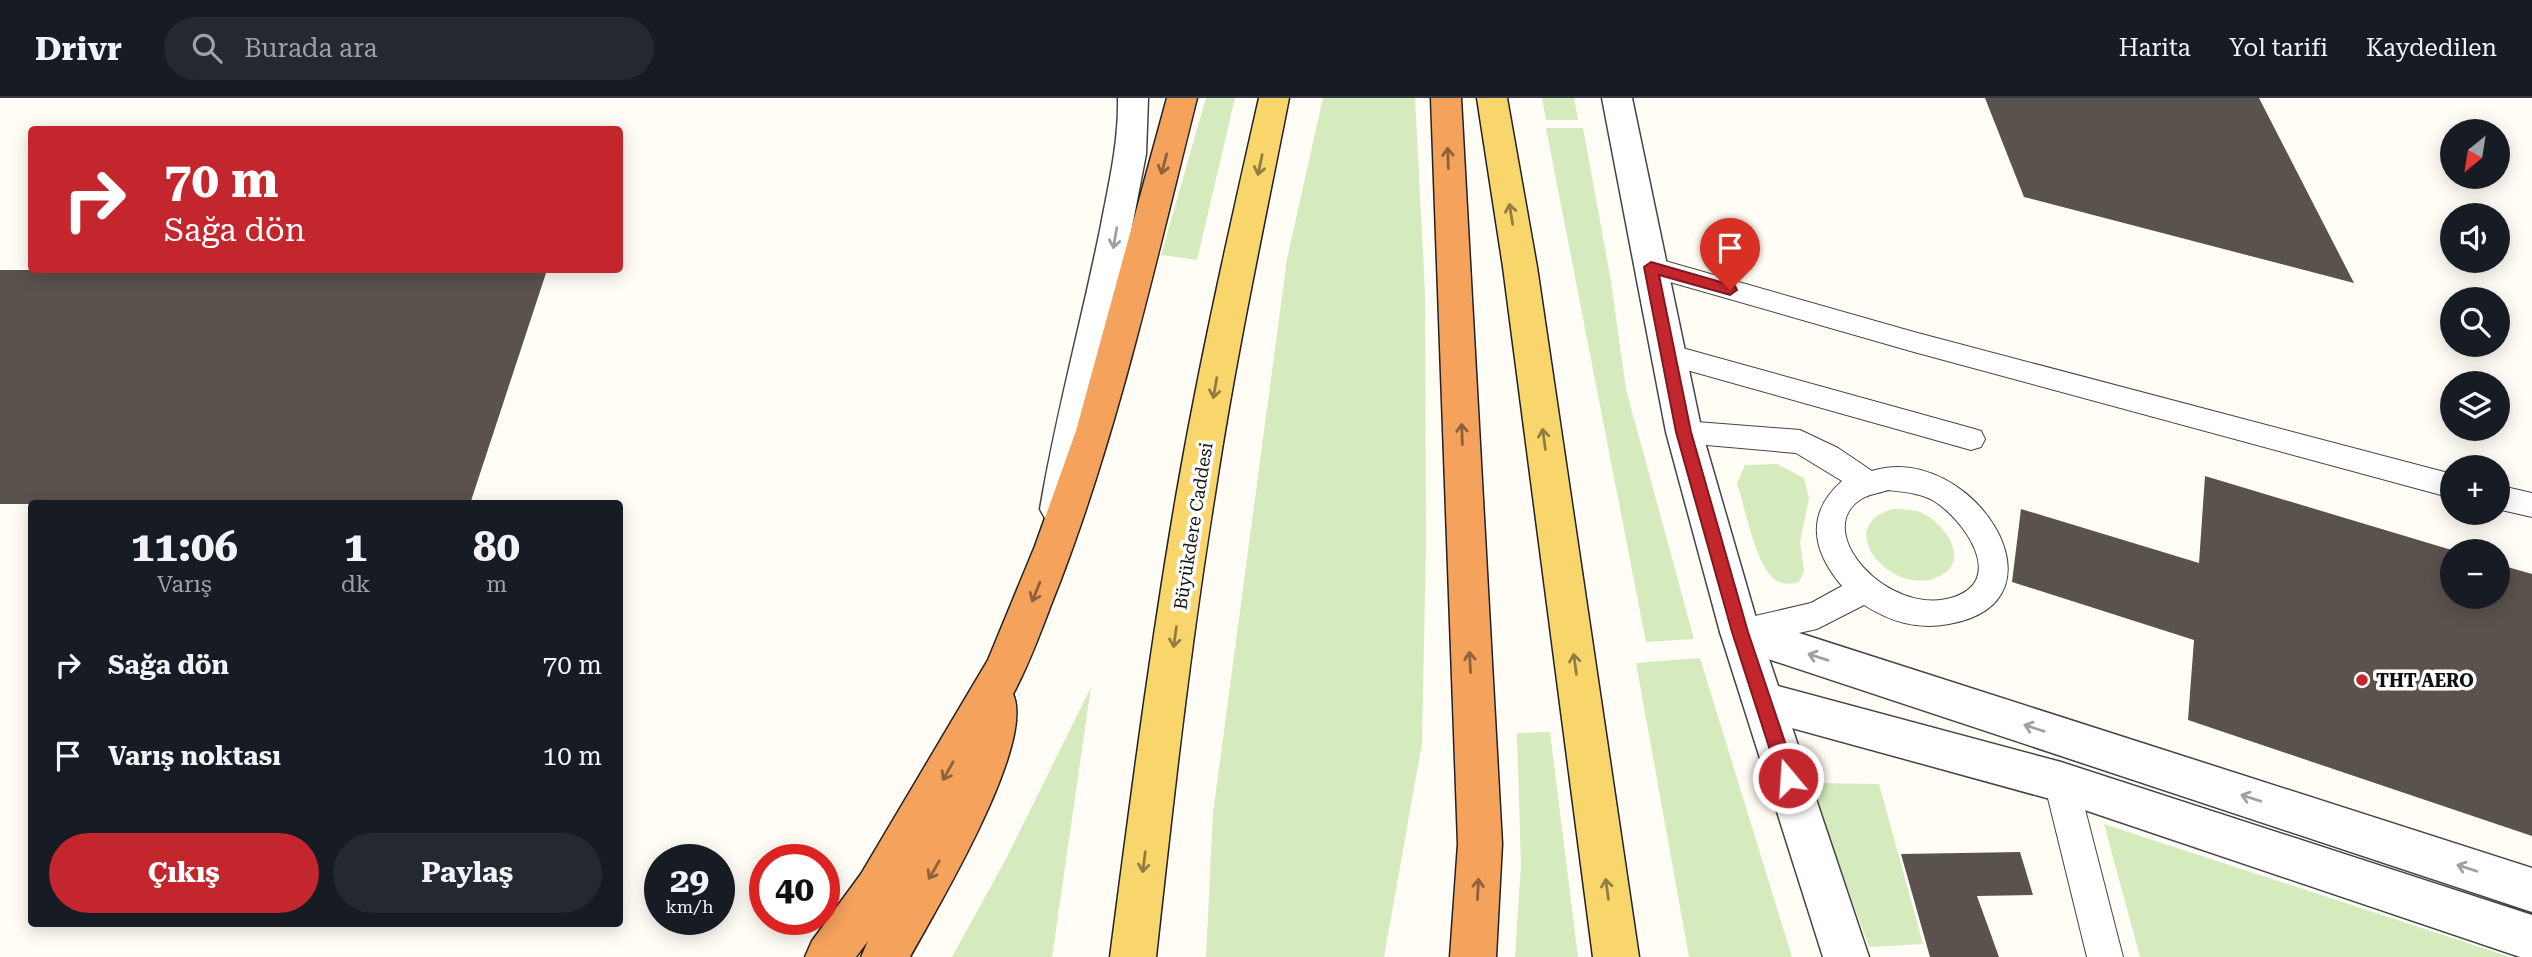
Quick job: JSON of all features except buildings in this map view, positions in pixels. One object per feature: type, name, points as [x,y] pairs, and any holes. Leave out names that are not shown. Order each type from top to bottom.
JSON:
[{"type":"highway","points":[[828,957],[877,890],[943,780],[1005,668],[1054,547],[1094,431],[1182,98]]},
{"type":"highway","points":[[1446,98],[1480,844],[1473,957]]},
{"type":"highway","points":[[884,957],[949,844],[985,766],[1005,668]]},
{"type":"main road","name":"Büyükdere Caddesi","points":[[1133,957],[1150,806],[1189,540],[1222,344],[1274,98]]},
{"type":"main road","points":[[1492,98],[1520,267],[1616,957]]},
{"type":"street","points":[[1054,547],[1067,456],[1110,267],[1124,192],[1133,98]]},
{"type":"street","points":[[1617,98],[1684,432],[1740,632],[1846,957]]},
{"type":"street","points":[[1740,632],[2532,890]]},
{"type":"street","points":[[1763,701],[2061,782],[2532,937]]},
{"type":"lane","points":[[1651,267],[1914,342],[2440,483]]},
{"type":"lane","points":[[1668,355],[1971,439]]},
{"type":"lane","points":[[1684,432],[1800,442],[1828,456],[1864,481]]},
{"type":"lane","points":[[1888,478],[1942,491],[1966,508],[1984,529],[1994,552],[1994,572],[1987,590],[1972,604],[1952,612],[1927,614],[1901,610],[1863,590],[1851,579],[1835,556],[1829,534],[1832,512],[1844,495],[1864,481],[1888,478]]},
{"type":"lane","points":[[2510,500],[2532,505]]},
{"type":"lane","points":[[1740,632],[1817,615],[1863,590]]},
{"type":"lane","points":[[2061,782],[2105,957]]},
{"type":"green space","points":[[1206,98],[1235,98],[1197,260],[1161,255]]},
{"type":"green space","points":[[1323,98],[1415,98],[1425,293],[1426,544],[1422,743],[1384,957],[1206,957],[1213,813],[1287,259]]},
{"type":"green space","points":[[1542,98],[1574,98],[1578,120],[1546,120]]},
{"type":"green space","points":[[1546,128],[1583,128],[1611,281],[1626,389],[1694,639],[1646,642]]},
{"type":"green space","points":[[1777,464],[1804,478],[1809,498],[1800,542],[1804,572],[1799,582],[1785,584],[1777,581],[1763,564],[1737,483],[1745,465]]},
{"type":"green space","points":[[1893,509],[1920,512],[1940,526],[1952,543],[1954,552],[1954,561],[1949,569],[1940,576],[1922,581],[1905,578],[1888,570],[1876,558],[1868,544],[1867,530],[1875,518]]},
{"type":"green space","points":[[1700,658],[1792,957],[1689,957],[1636,663]]},
{"type":"green space","points":[[1091,687],[1052,957],[952,957],[1007,857]]},
{"type":"green space","points":[[1550,732],[1578,957],[1515,957],[1521,865],[1517,733]]},
{"type":"green space","points":[[1809,783],[1879,784],[1923,944],[1869,947]]},
{"type":"green space","points":[[2104,824],[2510,957],[2140,957]]},
{"type":"place","name":"THT AERO","points":[[2362,680]]},
{"type":"route","points":[[1730,290],[1651,267],[1684,432],[1740,632],[1788,778]]}]
